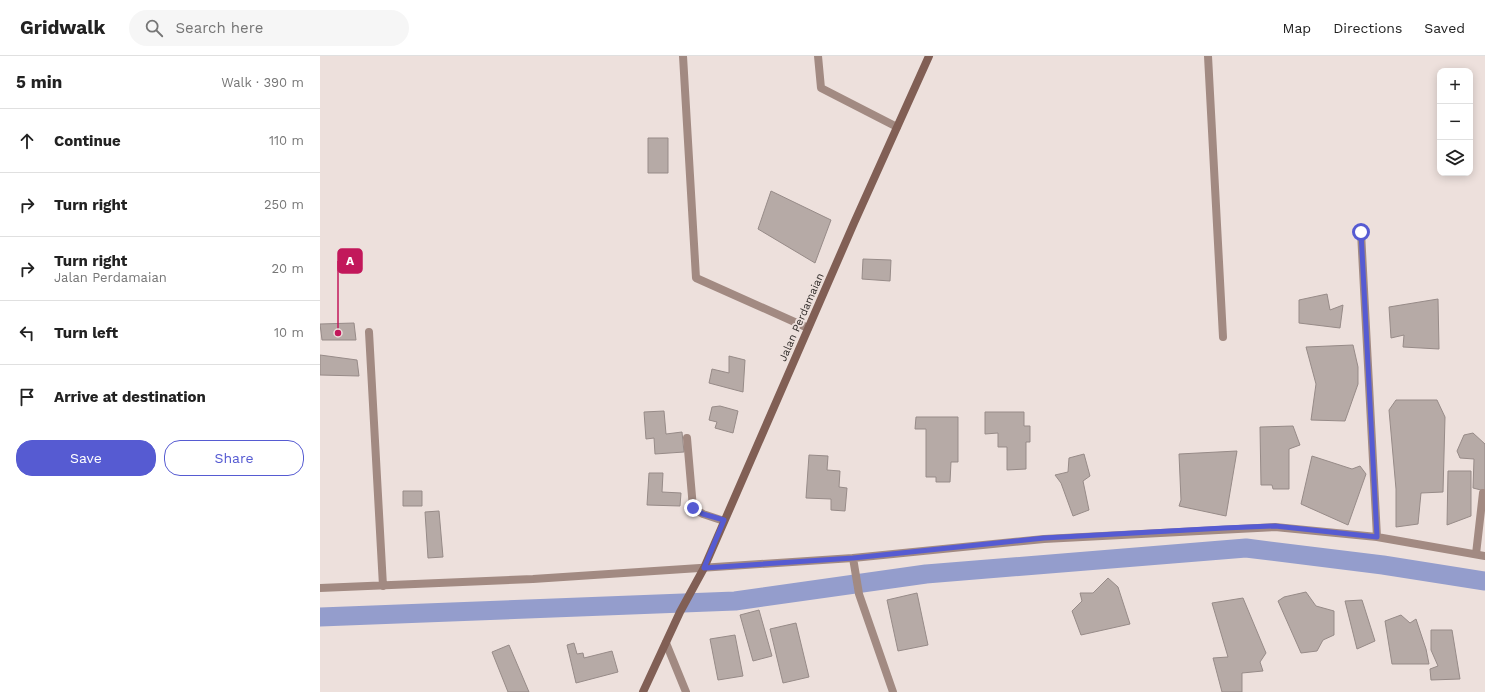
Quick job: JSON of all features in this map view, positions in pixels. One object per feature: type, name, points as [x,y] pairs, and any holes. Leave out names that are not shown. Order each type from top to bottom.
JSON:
[{"type":"street","points":[[683,56],[696,278],[808,328]]},
{"type":"street","points":[[818,56],[820,88],[897,127]]},
{"type":"street","name":"Jalan Perdamaian","points":[[643,692],[692,587],[704,568],[808,328],[929,56]]},
{"type":"street","points":[[1208,56],[1223,337]]},
{"type":"street","points":[[1361,232],[1377,537]]},
{"type":"street","points":[[369,332],[383,586]]},
{"type":"street","points":[[687,438],[693,508],[703,514],[724,520]]},
{"type":"street","points":[[1476,554],[1483,493]]},
{"type":"street","points":[[320,588],[532,579],[704,568],[853,558],[1044,538],[1275,526],[1377,537],[1485,556]]},
{"type":"street","points":[[853,558],[858,594],[893,692]]},
{"type":"street","points":[[666,643],[686,692]]},
{"type":"building","points":[[648,138],[668,138],[668,173],[648,173]]},
{"type":"building","points":[[771,191],[831,220],[815,263],[758,229]]},
{"type":"building","points":[[863,259],[891,260],[890,281],[862,279]]},
{"type":"building","points":[[1327,294],[1330,310],[1343,305],[1340,328],[1299,323],[1299,300]]},
{"type":"building","points":[[1438,299],[1439,349],[1403,347],[1404,335],[1391,338],[1389,307]]},
{"type":"building","points":[[354,323],[356,340],[322,340],[320,324]]},
{"type":"building","points":[[1353,345],[1358,367],[1358,384],[1345,421],[1311,420],[1316,384],[1306,347]]},
{"type":"building","points":[[320,355],[357,360],[359,376],[320,375]]},
{"type":"building","points":[[729,356],[745,360],[743,392],[709,383],[712,369],[729,373]]},
{"type":"building","points":[[1396,400],[1437,400],[1445,417],[1443,492],[1421,493],[1418,524],[1396,527],[1396,489],[1389,410]]},
{"type":"building","points":[[720,406],[738,411],[733,433],[715,428],[717,422],[709,420],[712,407]]},
{"type":"building","points":[[664,411],[666,434],[682,432],[684,452],[655,454],[654,438],[646,439],[644,412]]},
{"type":"building","points":[[985,412],[1024,412],[1024,426],[1030,426],[1030,442],[1026,442],[1026,469],[1007,470],[1007,447],[998,447],[998,433],[985,434]]},
{"type":"building","points":[[916,417],[958,417],[958,462],[951,462],[950,482],[936,482],[936,477],[926,477],[926,429],[915,429]]},
{"type":"building","points":[[1293,426],[1300,445],[1289,449],[1289,489],[1273,489],[1272,485],[1261,485],[1260,427]]},
{"type":"building","points":[[1473,433],[1485,444],[1485,491],[1473,488],[1474,459],[1460,458],[1457,451],[1464,435]]},
{"type":"building","points":[[1237,451],[1226,516],[1179,506],[1181,500],[1179,454]]},
{"type":"building","points":[[1084,454],[1090,476],[1083,481],[1089,510],[1073,516],[1061,483],[1055,475],[1068,472],[1069,458]]},
{"type":"building","points":[[809,455],[828,456],[827,470],[840,471],[839,487],[847,488],[845,511],[831,510],[831,499],[806,498]]},
{"type":"building","points":[[1312,456],[1352,469],[1360,466],[1366,474],[1348,525],[1301,504]]},
{"type":"building","points":[[1448,471],[1471,471],[1471,516],[1447,525]]},
{"type":"building","points":[[649,473],[663,473],[662,492],[681,493],[680,506],[647,505]]},
{"type":"building","points":[[403,491],[422,491],[422,506],[403,506]]},
{"type":"building","points":[[439,511],[443,557],[428,558],[425,512]]},
{"type":"building","points":[[1108,578],[1118,587],[1130,624],[1081,635],[1072,611],[1082,601],[1080,593],[1093,593]]},
{"type":"building","points":[[1306,592],[1316,606],[1334,611],[1334,635],[1323,640],[1317,651],[1301,653],[1278,601],[1284,597]]},
{"type":"building","points":[[917,593],[928,645],[898,651],[887,600]]},
{"type":"building","points":[[1243,598],[1266,653],[1260,662],[1263,671],[1242,673],[1242,692],[1222,692],[1213,658],[1228,657],[1212,603]]},
{"type":"building","points":[[1362,600],[1375,641],[1357,649],[1345,601]]},
{"type":"building","points":[[759,610],[772,656],[753,661],[740,615]]},
{"type":"building","points":[[1401,615],[1410,623],[1416,619],[1426,649],[1429,664],[1392,664],[1385,621]]},
{"type":"building","points":[[796,623],[809,677],[783,683],[770,629]]},
{"type":"building","points":[[1431,630],[1452,630],[1460,679],[1431,680],[1430,669],[1438,666],[1431,650]]},
{"type":"building","points":[[735,635],[743,676],[718,680],[710,639]]},
{"type":"building","points":[[574,643],[577,654],[583,653],[584,658],[612,651],[618,672],[576,683],[567,645]]},
{"type":"building","points":[[509,645],[529,692],[508,692],[492,652]]},
{"type":"waterway","points":[[320,617],[735,601],[926,574],[1246,548],[1383,565],[1485,581]]},
{"type":"place","name":"A","points":[[338,333]]},
{"type":"route","points":[[693,508],[703,514],[724,520],[704,568],[853,558],[1044,538],[1224,528],[1275,526],[1377,537],[1361,232]]}]
